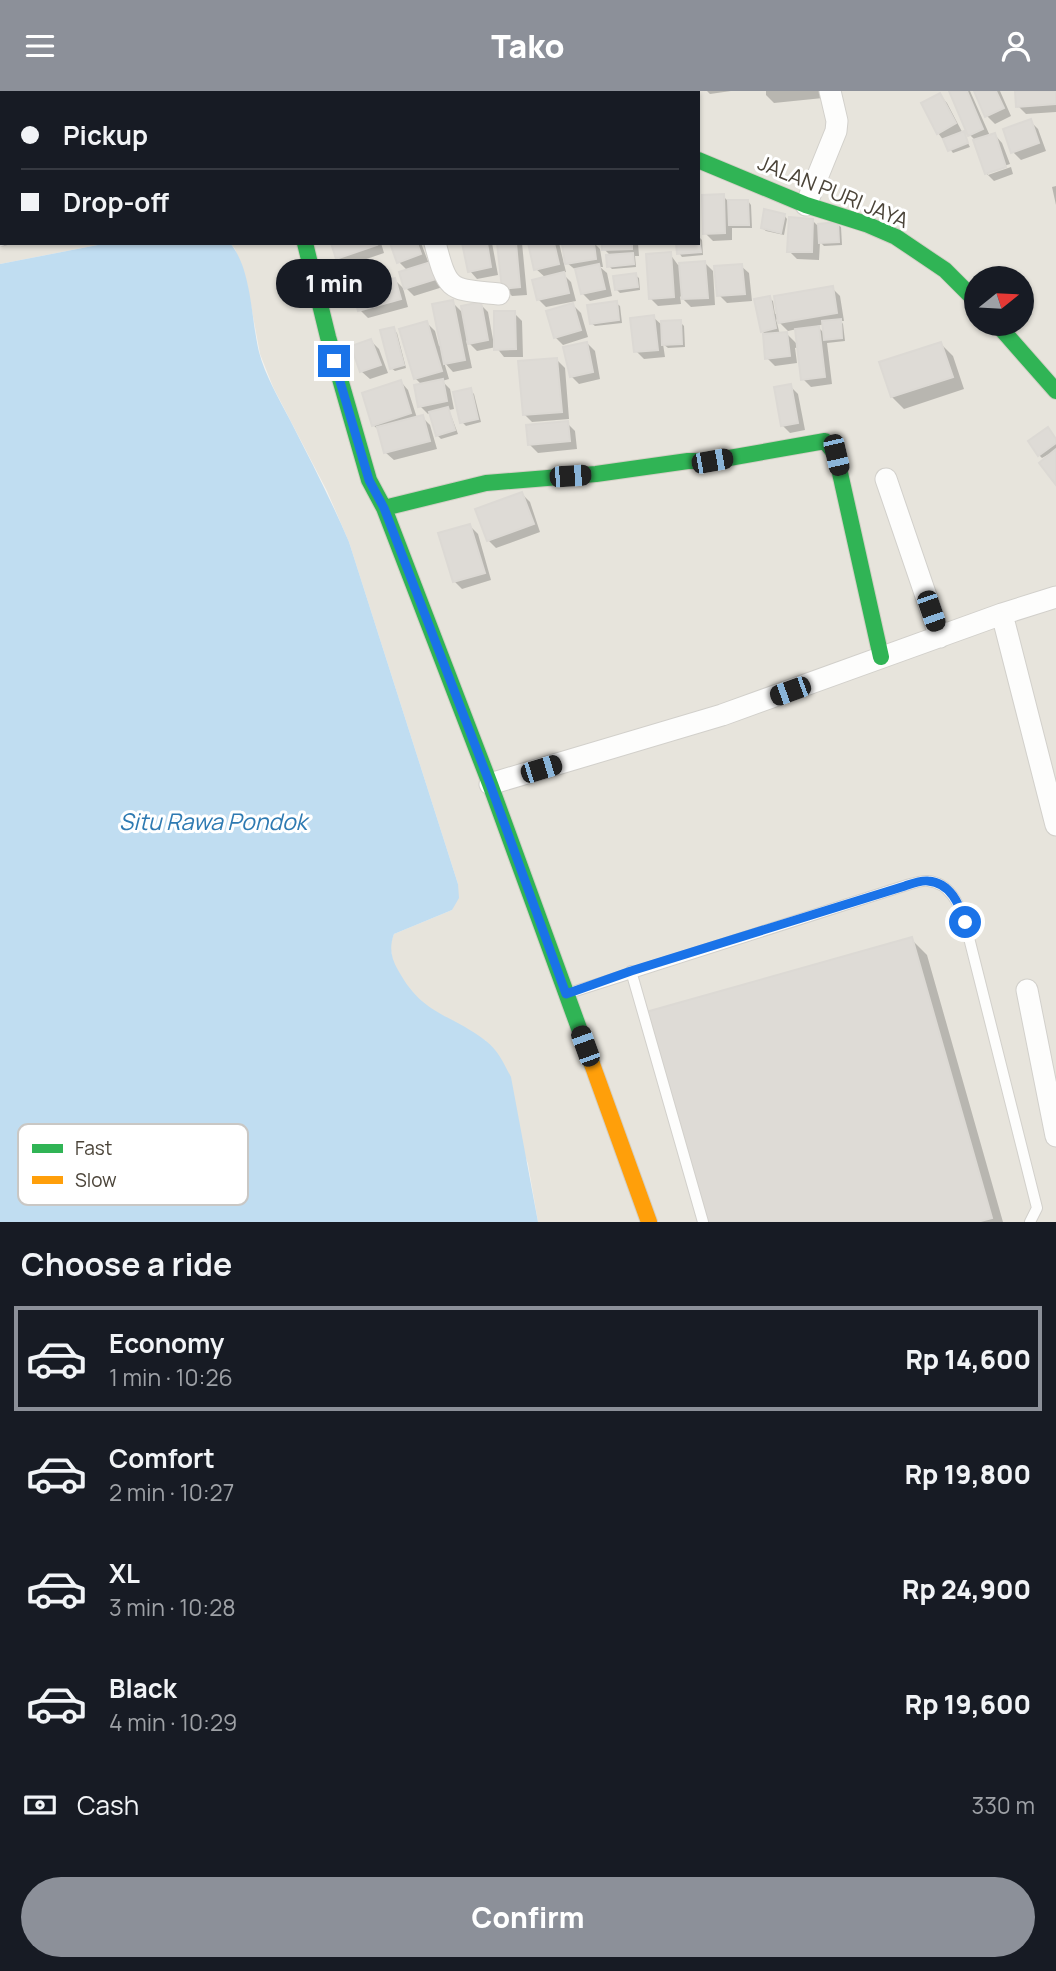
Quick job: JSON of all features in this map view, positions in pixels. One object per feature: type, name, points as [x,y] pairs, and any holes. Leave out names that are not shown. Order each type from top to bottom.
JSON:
[{"type":"street","points":[[806,205],[836,131],[837,121],[830,91]]},
{"type":"street","name":"JALAN PURI JAYA","points":[[700,161],[806,205],[866,224],[896,237],[945,270],[964,289]]},
{"type":"street","points":[[305,245],[328,337],[369,480],[490,784],[649,1222]]},
{"type":"street","points":[[436,245],[448,282],[457,290],[499,294]]},
{"type":"street","points":[[1008,336],[1056,391]]},
{"type":"street","points":[[380,503],[486,483],[596,474],[648,465],[712,461],[825,441],[836,455],[881,657]]},
{"type":"street","points":[[886,479],[940,637]]},
{"type":"street","points":[[490,784],[722,715],[1056,597]]},
{"type":"street","points":[[1002,614],[1056,825]]},
{"type":"street","points":[[1027,990],[1056,1136]]},
{"type":"lane","points":[[566,994],[631,971],[905,886],[927,881],[946,888],[958,902],[965,922],[1024,1156],[1037,1208],[1030,1222]]},
{"type":"lane","points":[[631,971],[703,1222]]},
{"type":"shaded area","points":[[700,91],[1056,91],[1056,1222],[538,1222],[528,1164],[486,1041],[421,1003],[406,986],[393,962],[390,945],[394,934],[452,910],[458,884],[349,542],[327,491],[273,387],[260,354],[247,284],[232,245],[700,245]]},
{"type":"shaded area","points":[[0,245],[98,245],[0,264]]},
{"type":"water","name":"Situ Rawa Pondok","points":[[98,245],[231,245],[237,254],[247,280],[262,361],[349,542],[458,884],[459,898],[452,910],[394,934],[392,957],[407,985],[417,997],[486,1041],[503,1062],[511,1077],[538,1222],[0,1222],[0,264]]},
{"type":"building","points":[[949,91],[967,91],[983,129],[968,136]]},
{"type":"building","points":[[974,91],[996,91],[1004,108],[985,117]]},
{"type":"building","points":[[1015,91],[1056,91],[1056,104],[1016,107]]},
{"type":"building","points":[[940,93],[956,123],[937,134],[921,103]]},
{"type":"building","points":[[1031,119],[1039,143],[1011,153],[1003,129]]},
{"type":"building","points":[[964,131],[968,143],[948,151],[943,139]]},
{"type":"building","points":[[995,133],[1006,167],[985,174],[973,140]]},
{"type":"building","points":[[724,194],[725,233],[703,234],[702,195]]},
{"type":"building","points":[[728,200],[748,200],[749,225],[729,225]]},
{"type":"building","points":[[764,209],[785,214],[781,233],[761,228]]},
{"type":"building","points":[[789,217],[813,219],[812,252],[787,252]]},
{"type":"building","points":[[838,222],[839,242],[819,243],[818,224]]},
{"type":"building","points":[[332,245],[377,245],[336,259]]},
{"type":"building","points":[[391,245],[418,245],[421,254],[397,263]]},
{"type":"building","points":[[462,245],[487,245],[491,267],[468,272]]},
{"type":"building","points":[[497,245],[516,245],[520,287],[502,289]]},
{"type":"building","points":[[528,245],[554,245],[559,264],[534,270]]},
{"type":"building","points":[[562,245],[594,245],[596,259],[565,264]]},
{"type":"building","points":[[602,245],[632,245],[632,249],[602,250]]},
{"type":"building","points":[[676,245],[700,245],[701,252],[677,254]]},
{"type":"building","points":[[671,252],[674,297],[649,299],[646,254]]},
{"type":"building","points":[[633,253],[634,264],[607,267],[606,255]]},
{"type":"building","points":[[434,261],[439,278],[404,289],[399,272]]},
{"type":"building","points":[[705,261],[708,298],[682,299],[679,263]]},
{"type":"building","points":[[373,262],[376,275],[344,284],[340,271]]},
{"type":"building","points":[[599,264],[605,289],[581,294],[575,269]]},
{"type":"building","points":[[742,264],[745,294],[717,296],[714,266]]},
{"type":"building","points":[[564,272],[569,293],[537,300],[532,280]]},
{"type":"building","points":[[636,273],[638,287],[615,290],[613,276]]},
{"type":"building","points":[[395,278],[401,299],[358,311],[352,290]]},
{"type":"building","points":[[833,286],[837,313],[778,323],[774,296]]},
{"type":"building","points":[[770,296],[776,328],[761,332],[754,299]]},
{"type":"building","points":[[453,300],[465,360],[444,364],[432,304]]},
{"type":"building","points":[[617,301],[619,320],[590,324],[587,305]]},
{"type":"building","points":[[481,302],[488,340],[468,344],[461,306]]},
{"type":"building","points":[[573,303],[581,330],[554,338],[546,311]]},
{"type":"building","points":[[494,311],[515,311],[516,349],[494,350]]},
{"type":"building","points":[[654,315],[658,350],[634,352],[630,318]]},
{"type":"building","points":[[841,319],[842,338],[824,340],[822,321]]},
{"type":"building","points":[[681,320],[682,344],[662,345],[661,321]]},
{"type":"building","points":[[427,321],[442,371],[414,379],[399,329]]},
{"type":"building","points":[[819,326],[825,377],[801,380],[795,329]]},
{"type":"building","points":[[394,327],[404,365],[390,369],[380,330]]},
{"type":"building","points":[[787,332],[790,356],[765,359],[763,334]]},
{"type":"building","points":[[371,339],[381,365],[360,372],[351,346]]},
{"type":"building","points":[[587,342],[593,372],[570,377],[563,347]]},
{"type":"building","points":[[941,342],[953,377],[891,397],[879,362]]},
{"type":"building","points":[[557,358],[562,412],[523,415],[518,361]]},
{"type":"building","points":[[443,379],[447,401],[418,407],[414,385]]},
{"type":"building","points":[[401,380],[411,413],[372,426],[362,393]]},
{"type":"building","points":[[791,384],[798,423],[781,426],[774,387]]},
{"type":"building","points":[[471,388],[478,419],[460,423],[453,392]]},
{"type":"building","points":[[448,407],[455,430],[436,436],[429,412]]},
{"type":"building","points":[[423,415],[430,441],[384,453],[377,427]]},
{"type":"building","points":[[568,421],[570,441],[528,445],[526,425]]},
{"type":"building","points":[[1048,427],[1056,443],[1038,456],[1028,441]]},
{"type":"building","points":[[1056,449],[1056,485],[1039,463]]},
{"type":"building","points":[[522,492],[534,524],[487,541],[475,509]]},
{"type":"building","points":[[470,524],[485,573],[453,582],[438,533]]},
{"type":"building","points":[[912,937],[992,1218],[977,1222],[706,1222],[646,1012]]},
{"type":"traffic: fast","points":[[700,161],[806,205],[866,224],[896,237],[945,270],[964,289]]},
{"type":"traffic: fast","points":[[305,245],[328,337],[369,480],[384,508],[490,784],[592,1064]]},
{"type":"traffic: fast","points":[[1008,336],[1056,391]]},
{"type":"traffic: fast","points":[[384,508],[486,483],[596,474],[688,461],[712,461],[825,441],[836,455],[881,657]]},
{"type":"traffic: slow","points":[[592,1064],[649,1222]]},
{"type":"route","points":[[334,361],[369,480],[384,508],[490,784],[566,994],[631,971],[927,881],[946,888],[958,902],[965,922]]}]
